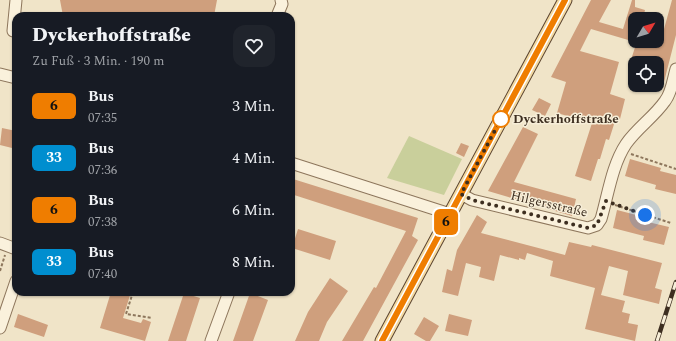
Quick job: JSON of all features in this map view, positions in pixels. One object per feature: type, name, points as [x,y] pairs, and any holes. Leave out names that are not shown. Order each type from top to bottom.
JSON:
[{"type":"main road","points":[[382,341],[565,0]]},
{"type":"street","points":[[15,12],[16,0]]},
{"type":"street","points":[[279,12],[282,4],[281,0]]},
{"type":"street","name":"Hilgersstraße","points":[[461,194],[472,200],[588,228],[597,225],[622,151],[632,136],[665,101],[669,94],[676,69]]},
{"type":"street","points":[[0,74],[12,77]]},
{"type":"street","points":[[295,164],[450,214]]},
{"type":"street","points":[[0,328],[12,293]]},
{"type":"street","points":[[211,341],[228,296]]},
{"type":"path","points":[[622,151],[676,169]]},
{"type":"path","points":[[606,201],[671,223]]},
{"type":"path","points":[[0,271],[8,246]]},
{"type":"path","points":[[132,296],[126,314],[152,318]]},
{"type":"green space","points":[[409,136],[462,159],[444,195],[387,178]]},
{"type":"building","points":[[60,0],[217,0],[215,12],[62,12]]},
{"type":"building","points":[[591,0],[611,0],[599,22],[623,29],[628,13],[628,40],[591,29],[580,51],[619,62],[610,94],[625,99],[620,119],[616,118],[609,140],[606,139],[591,181],[575,176],[592,123],[557,113],[566,82],[551,77]]},
{"type":"building","points":[[632,0],[635,0],[635,7],[645,10],[645,12],[628,12]]},
{"type":"building","points":[[672,0],[676,0],[676,35],[664,82],[664,56],[632,56],[635,48],[664,48],[664,29]]},
{"type":"building","points":[[539,98],[551,104],[545,116],[532,110]]},
{"type":"building","points":[[523,127],[538,134],[514,182],[576,199],[572,216],[488,191]]},
{"type":"building","points":[[2,128],[12,130],[12,148],[0,145]]},
{"type":"building","points":[[461,143],[469,146],[464,157],[456,153]]},
{"type":"building","points":[[630,159],[661,168],[660,171],[676,175],[676,194],[655,189],[656,185],[625,176]]},
{"type":"building","points":[[295,180],[418,218],[412,236],[418,240],[363,341],[342,341],[374,287],[376,288],[406,231],[295,195]]},
{"type":"building","points":[[617,210],[648,218],[648,222],[669,227],[664,245],[643,240],[644,236],[613,228]]},
{"type":"building","points":[[477,215],[487,222],[481,233],[565,255],[569,242],[591,247],[592,245],[662,263],[655,288],[662,290],[659,304],[623,295],[628,271],[609,266],[601,295],[625,301],[622,312],[630,314],[628,323],[638,325],[635,341],[585,329],[595,288],[550,276],[553,261],[527,253],[525,260],[500,255],[494,281],[479,277],[481,267],[466,263],[458,296],[442,292],[447,269],[452,271],[457,250]]},
{"type":"building","points":[[298,229],[336,241],[330,260],[295,249],[295,238]]},
{"type":"building","points":[[330,278],[348,291],[327,322],[319,341],[295,341],[308,312]]},
{"type":"building","points":[[110,296],[130,296],[123,318],[141,323],[143,319],[151,322],[145,341],[100,328]]},
{"type":"building","points":[[183,296],[194,296],[200,298],[186,341],[168,341]]},
{"type":"building","points":[[249,296],[258,296],[268,300],[253,341],[233,341]]},
{"type":"building","points":[[18,314],[48,325],[44,337],[14,327]]},
{"type":"building","points":[[449,314],[472,320],[468,336],[445,331]]},
{"type":"building","points":[[424,317],[439,326],[430,341],[426,341],[414,334]]},
{"type":"railway","points":[[657,341],[676,282]]},
{"type":"bus line","name":"6","points":[[382,341],[565,0]]},
{"type":"place","name":"Dyckerhoffstraße","points":[[501,119]]},
{"type":"route","points":[[501,119],[461,194],[472,200],[588,228],[597,225],[601,219],[606,201],[645,215]]}]
